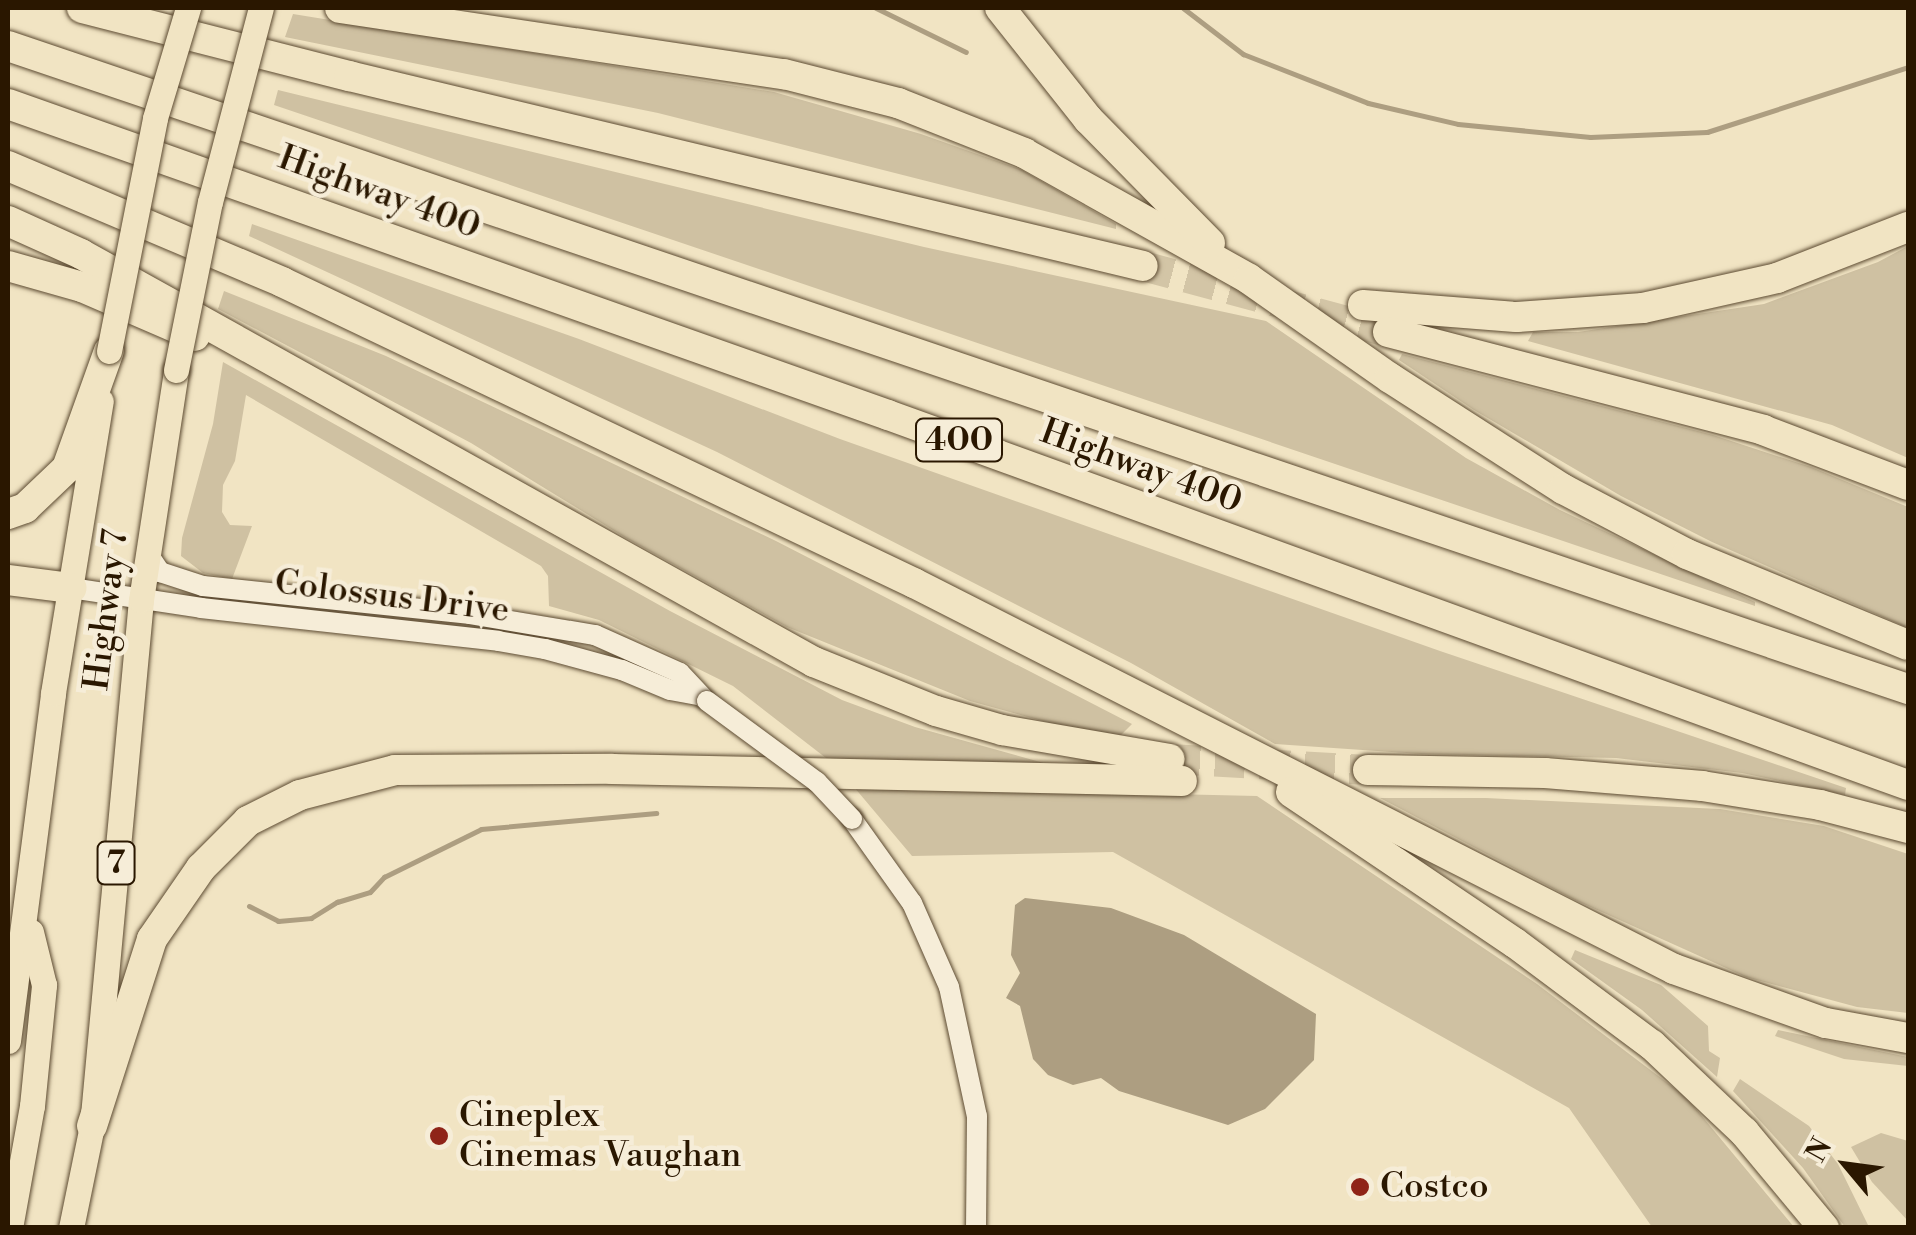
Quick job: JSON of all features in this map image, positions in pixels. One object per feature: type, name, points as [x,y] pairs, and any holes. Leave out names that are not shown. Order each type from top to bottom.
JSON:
[{"type":"highway","points":[[82,8],[368,81],[1142,266]]},
{"type":"highway","points":[[340,8],[784,74],[898,103],[1024,153],[1249,280],[1390,378],[1563,489],[1687,554],[1908,645]]},
{"type":"highway","points":[[1000,8],[1098,130],[1249,280]]},
{"type":"highway","name":"Highway 400","points":[[8,46],[1908,689]]},
{"type":"highway","name":"Highway 400","points":[[8,104],[870,408],[1908,786]]},
{"type":"highway","points":[[8,166],[300,290],[914,583],[1184,724],[1674,969],[1811,1018],[1908,1038]]},
{"type":"highway","points":[[8,221],[81,254],[814,662],[936,711],[1176,770],[395,770],[300,795],[248,821],[201,868],[152,939],[92,1126]]},
{"type":"highway","points":[[1363,305],[1517,317],[1643,308],[1777,278],[1908,227]]},
{"type":"highway","points":[[8,266],[82,287],[228,351],[265,355]]},
{"type":"highway","points":[[1388,332],[1748,426],[1908,484]]},
{"type":"highway","points":[[8,514],[26,508],[67,468],[109,351]]},
{"type":"highway","points":[[8,580],[71,588]]},
{"type":"highway","points":[[1184,724],[1515,943],[1652,1045],[1744,1132],[1824,1228]]},
{"type":"highway","points":[[1368,770],[1563,774],[1702,786],[1820,806],[1908,828]]},
{"type":"main road","name":"Highway 7","points":[[8,1041],[53,693],[109,351],[155,118],[188,8]]},
{"type":"main road","name":"Highway 7","points":[[71,1228],[92,1126],[141,600],[176,370],[210,202],[261,8]]},
{"type":"main road","points":[[10,1228],[32,1106],[44,986],[27,917]]},
{"type":"street","name":"Colossus Drive","points":[[148,554],[160,572],[246,603],[545,648],[622,670],[670,690],[703,698],[818,782],[852,819],[912,904],[949,987],[978,1116],[976,1228]]},
{"type":"street","name":"Colossus Drive","points":[[71,588],[201,608],[246,603]]},
{"type":"shaded area","points":[[293,14],[774,92],[921,134],[1022,170],[1116,224],[1116,229],[658,113],[285,37]]},
{"type":"shaded area","points":[[278,90],[924,247],[1266,321],[1466,458],[1560,510],[1755,602],[1755,606],[274,105]]},
{"type":"shaded area","points":[[252,224],[579,339],[840,439],[1440,651],[1846,788],[1845,795],[1742,773],[1616,758],[1421,754],[1275,744],[1131,663],[717,452],[249,236]]},
{"type":"shaded area","points":[[1908,246],[1908,458],[1832,425],[1528,341],[1533,332],[1578,332],[1764,304],[1878,262]]},
{"type":"shaded area","points":[[224,291],[386,356],[776,541],[1132,724],[1121,735],[1079,731],[970,701],[787,627],[626,538],[471,443],[218,309]]},
{"type":"shaded area","points":[[1402,354],[1713,435],[1811,467],[1908,507],[1908,628],[1712,542],[1621,496],[1474,410],[1399,360]]},
{"type":"shaded area","points":[[223,362],[670,611],[842,700],[915,727],[1051,765],[865,763],[826,758],[733,686],[599,620],[549,606],[548,576],[541,566],[246,395],[235,461],[223,485],[222,512],[230,525],[252,526],[232,579],[203,573],[181,556],[182,538],[213,424]]},
{"type":"shaded area","points":[[854,787],[1257,796],[1537,984],[1686,1097],[1794,1227],[1652,1227],[1569,1108],[1113,852],[912,856]]},
{"type":"shaded area","points":[[1380,798],[1486,798],[1720,809],[1824,826],[1908,854],[1908,1013],[1857,1007],[1746,977],[1573,899]]},
{"type":"shaded area","points":[[1025,898],[1111,908],[1184,935],[1316,1014],[1314,1060],[1265,1109],[1228,1125],[1119,1091],[1101,1078],[1073,1085],[1048,1075],[1033,1059],[1020,1006],[1006,998],[1020,973],[1011,955],[1015,905]]},
{"type":"shaded area","points":[[1575,950],[1661,985],[1708,1026],[1709,1051],[1720,1058],[1717,1077],[1642,1010],[1571,959]]},
{"type":"shaded area","points":[[1778,1030],[1908,1057],[1908,1066],[1844,1059],[1775,1036]]},
{"type":"shaded area","points":[[1740,1079],[1809,1126],[1838,1164],[1869,1227],[1845,1227],[1803,1168],[1733,1091]]},
{"type":"shaded area","points":[[1881,1133],[1908,1141],[1908,1221],[1872,1182],[1851,1147]]},
{"type":"waterway","points":[[876,8],[966,52]]},
{"type":"waterway","points":[[1183,8],[1243,54],[1368,103],[1458,124],[1590,137],[1707,132],[1908,67]]},
{"type":"waterway","points":[[249,906],[278,921],[311,918],[337,902],[370,892],[384,877],[481,829],[656,813]]},
{"type":"tunnel","points":[[1143,266],[1388,332]]},
{"type":"tunnel","points":[[1170,759],[1368,770]]},
{"type":"place","name":"Cineplex Cinemas Vaughan","points":[[439,1136]]},
{"type":"place","name":"Costco","points":[[1360,1187]]}]
